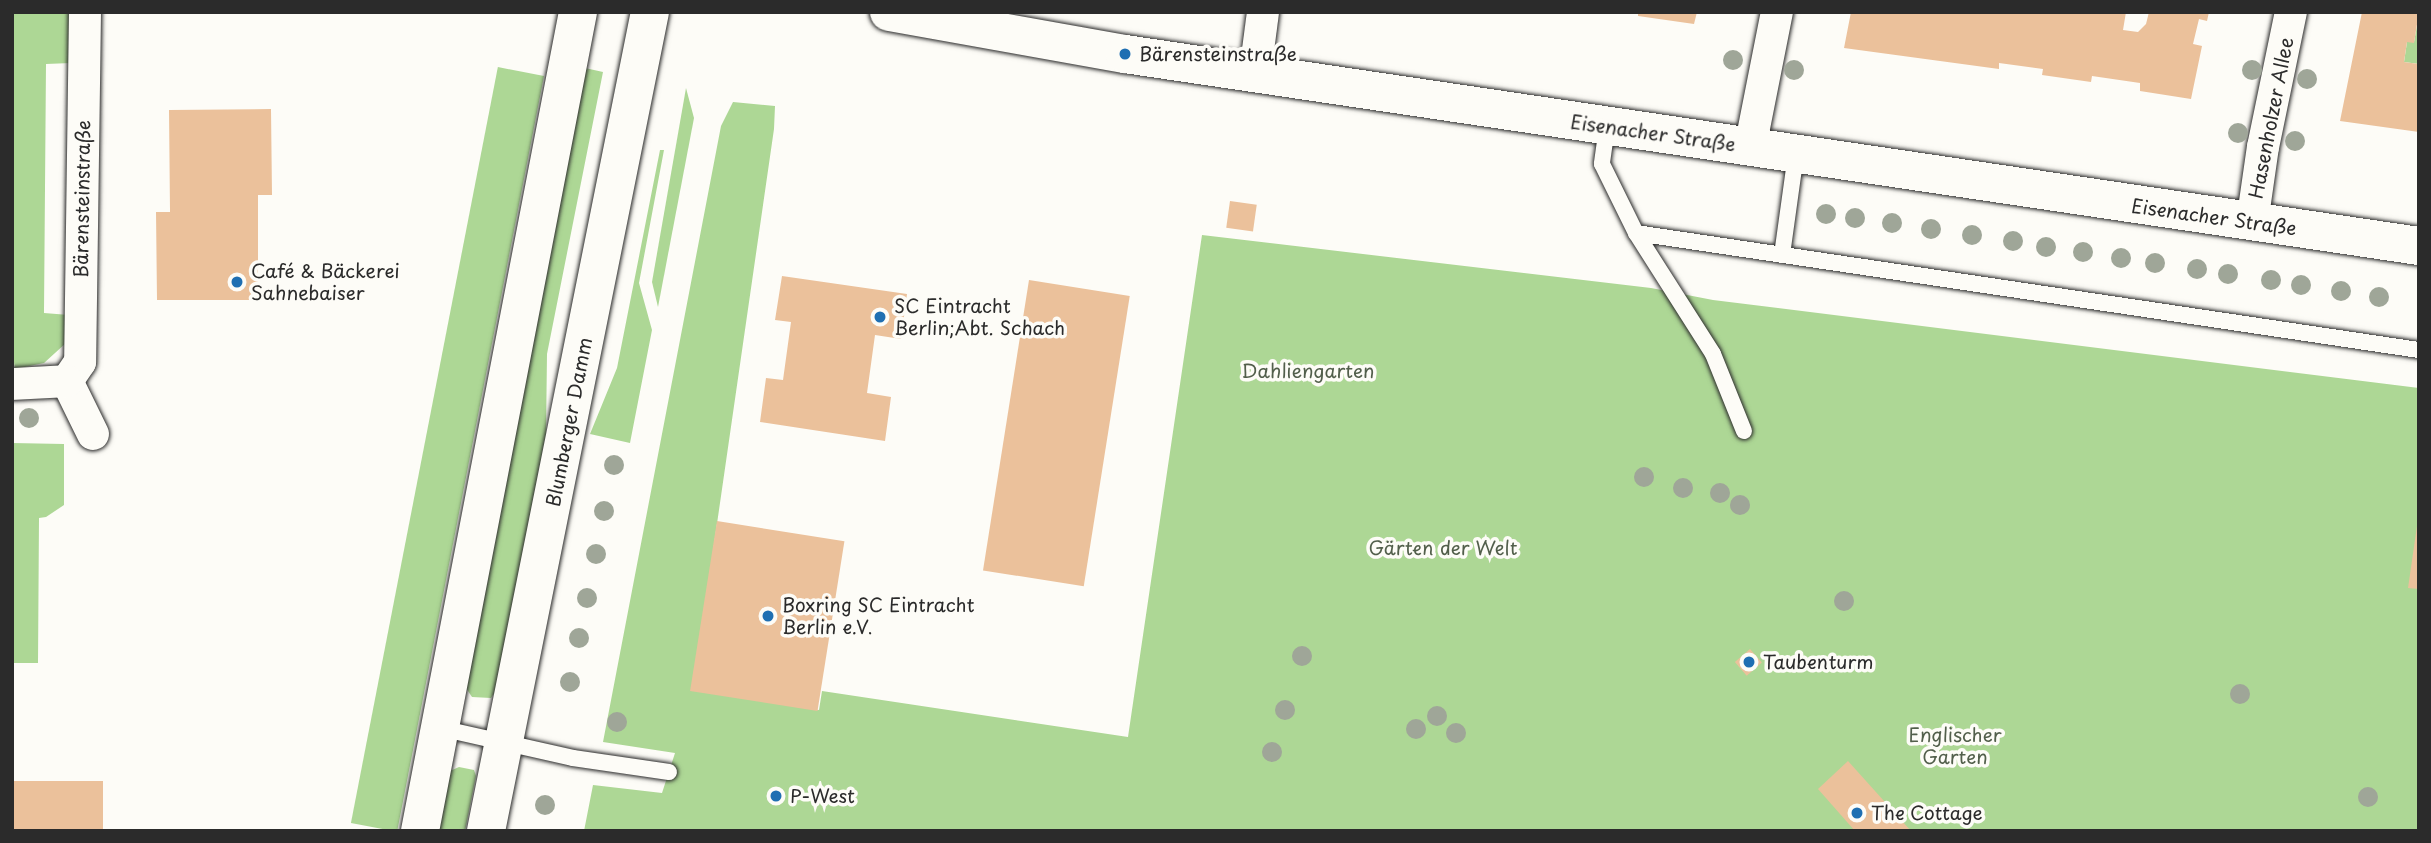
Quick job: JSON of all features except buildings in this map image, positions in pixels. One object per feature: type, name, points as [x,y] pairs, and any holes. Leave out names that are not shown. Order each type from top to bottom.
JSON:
[{"type":"main road","points":[[420,831],[578,12]]},
{"type":"main road","name":"Blumberger Damm","points":[[486,831],[650,12]]},
{"type":"main road","name":"Eisenacher Straße","points":[[889,12],[1125,54],[2419,246]]},
{"type":"street","name":"Bärensteinstraße","points":[[67,381],[80,362],[85,12]]},
{"type":"street","points":[[1255,73],[1263,12]]},
{"type":"street","points":[[1750,148],[1777,12]]},
{"type":"street","name":"Hasenholzer Allee","points":[[2252,223],[2263,147],[2291,12]]},
{"type":"street","points":[[12,384],[67,381],[93,435]]},
{"type":"lane","points":[[1607,127],[1602,164],[1636,233],[1713,354],[1744,431]]},
{"type":"lane","points":[[1782,255],[1796,154]]},
{"type":"lane","points":[[1636,233],[2419,350]]},
{"type":"lane","points":[[440,728],[505,743],[669,772]]},
{"type":"green space","points":[[12,12],[71,12],[71,63],[46,64],[44,313],[69,315],[66,343],[44,363],[15,369],[12,349]]},
{"type":"green space","points":[[2419,15],[2419,64],[2404,62],[2407,42],[2414,42]]},
{"type":"green space","points":[[498,67],[544,76],[397,831],[351,823]]},
{"type":"green space","points":[[585,68],[603,72],[547,354],[546,434],[495,692],[491,698],[472,697],[466,688]]},
{"type":"green space","points":[[686,88],[694,118],[658,307],[652,282]]},
{"type":"green space","name":"Gärten der Welt","points":[[733,102],[775,106],[774,129],[693,690],[819,710],[822,691],[1128,737],[1202,235],[1651,288],[1713,300],[2419,388],[2419,831],[584,831],[593,785],[662,793],[675,753],[603,742],[721,126]]},
{"type":"green space","points":[[660,150],[664,150],[639,283],[652,330],[630,443],[590,434],[617,368]]},
{"type":"green space","points":[[12,443],[64,444],[64,505],[46,517],[39,518],[38,663],[12,663]]},
{"type":"green space","points":[[459,767],[474,770],[476,776],[465,831],[438,831],[450,771]]},
{"type":"place","name":"Bärensteinstraße","points":[[1125,54]]},
{"type":"place","name":"Café & Bäckerei Sahnebaiser","points":[[237,282]]},
{"type":"place","name":"SC Eintracht Berlin;Abt. Schach","points":[[880,317]]},
{"type":"place","name":"Boxring SC Eintracht Berlin e.V.","points":[[768,616]]},
{"type":"place","name":"Taubenturm","points":[[1749,662]]},
{"type":"place","name":"P-West","points":[[776,796]]},
{"type":"place","name":"The Cottage","points":[[1857,813]]},
{"type":"park label","name":"Dahliengarten","points":[[1308,371]]},
{"type":"park label","name":"Englischer Garten","points":[[1955,746]]}]
